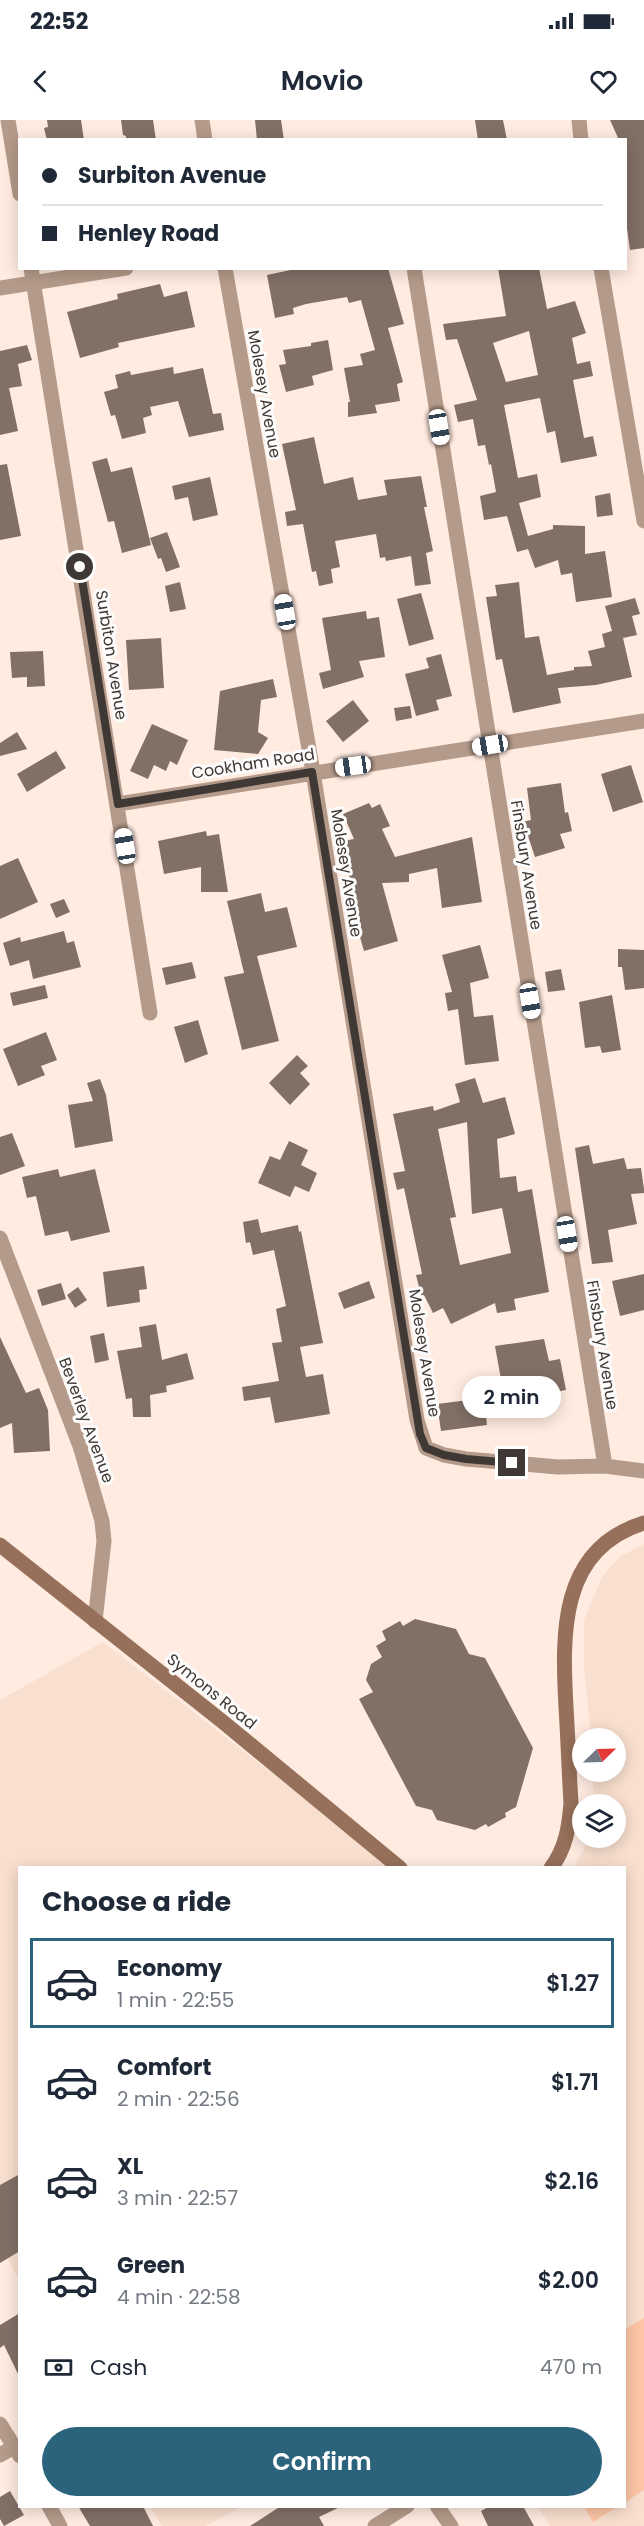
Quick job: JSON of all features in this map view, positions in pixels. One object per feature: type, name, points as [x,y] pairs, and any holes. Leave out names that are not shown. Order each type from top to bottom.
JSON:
[{"type":"main road","points":[[552,1866],[562,1848],[570,1824],[563,1657],[567,1607],[579,1576],[593,1557],[623,1532],[644,1522]]},
{"type":"main road","name":"Symons Road","points":[[0,1545],[398,1866]]},
{"type":"street","points":[[8,120],[18,182]]},
{"type":"street","points":[[201,120],[205,138]]},
{"type":"street","points":[[579,120],[581,138]]},
{"type":"street","points":[[0,288],[33,276],[103,270]]},
{"type":"street","name":"Molesey Avenue","points":[[225,270],[312,772],[417,1420],[426,1448],[444,1455],[558,1467],[604,1466]]},
{"type":"street","name":"Finsbury Avenue","points":[[414,270],[604,1466]]},
{"type":"street","points":[[601,270],[644,521]]},
{"type":"street","name":"Surbiton Avenue","points":[[33,276],[150,1013]]},
{"type":"street","name":"Cookham Road","points":[[118,804],[644,721]]},
{"type":"street","name":"Beverley Avenue","points":[[0,1238],[80,1446],[102,1521],[104,1541],[95,1621]]},
{"type":"street","points":[[604,1466],[644,1471]]},
{"type":"street","points":[[0,2424],[17,2452],[0,2455]]},
{"type":"street","points":[[50,2508],[60,2526]]},
{"type":"street","points":[[375,2526],[404,2508]]},
{"type":"street","points":[[438,2508],[451,2526]]},
{"type":"shaded area","points":[[644,1544],[644,2526],[550,2526],[539,2508],[626,2508],[626,1866],[575,1866],[584,1848],[626,1848],[626,1794],[593,1794],[593,1782],[626,1782],[626,1728],[590,1728],[584,1665],[584,1620],[602,1577],[619,1557]]},
{"type":"shaded area","points":[[103,1642],[392,1866],[18,1866],[18,2277],[0,2246],[0,1700]]},
{"type":"shaded area","points":[[644,2318],[644,2490],[626,2502],[626,2329]]},
{"type":"shaded area","points":[[151,2508],[238,2508],[206,2526],[162,2526]]},
{"type":"shaded area","points":[[585,2508],[615,2508],[593,2522]]},
{"type":"building","points":[[47,120],[81,120],[84,138],[46,138],[44,128],[48,127]]},
{"type":"building","points":[[121,120],[153,120],[156,138],[126,138],[123,135]]},
{"type":"building","points":[[255,120],[281,120],[284,138],[257,138]]},
{"type":"building","points":[[475,120],[503,120],[507,138],[478,138]]},
{"type":"building","points":[[610,120],[644,120],[644,248],[630,250],[627,228],[627,138],[618,138]]},
{"type":"building","points":[[291,270],[389,270],[404,324],[388,328],[403,382],[397,384],[400,401],[375,405],[377,413],[348,417],[348,402],[350,402],[344,368],[363,365],[360,354],[375,350],[361,300],[349,303],[347,297],[306,304],[293,308],[294,314],[275,318],[267,275]]},
{"type":"building","points":[[498,270],[539,270],[547,309],[575,301],[586,333],[572,338],[577,364],[590,361],[593,376],[573,380],[584,438],[593,436],[597,456],[561,463],[555,431],[547,433],[540,398],[504,405],[518,478],[537,474],[541,497],[519,503],[528,536],[553,529],[553,525],[585,526],[585,554],[605,551],[612,597],[576,602],[572,573],[561,575],[558,560],[535,568],[528,549],[517,552],[507,516],[484,520],[480,496],[496,492],[491,464],[489,465],[485,445],[478,446],[473,419],[458,422],[454,405],[477,400],[457,339],[446,340],[443,324],[506,316]],"holes":[[[529,331],[538,375],[506,382],[493,343]]]},
{"type":"building","points":[[160,284],[164,297],[187,291],[195,327],[118,343],[119,347],[80,358],[67,312],[118,299],[117,294]]},
{"type":"building","points":[[328,340],[333,370],[312,376],[314,385],[286,392],[279,365],[286,364],[283,350],[311,346],[311,343]]},
{"type":"building","points":[[27,345],[32,360],[18,364],[22,386],[9,388],[18,431],[0,435],[0,351]]},
{"type":"building","points":[[173,367],[174,374],[203,368],[213,414],[221,413],[224,430],[189,437],[178,401],[150,407],[152,415],[143,418],[146,433],[122,439],[115,415],[111,416],[104,392],[118,388],[115,375],[130,371],[131,375]]},
{"type":"building","points":[[314,437],[324,484],[353,477],[358,500],[387,495],[384,480],[421,476],[427,507],[424,507],[433,551],[426,553],[431,584],[415,586],[411,556],[386,561],[385,557],[380,558],[376,534],[335,541],[340,567],[331,569],[333,583],[319,586],[316,571],[312,572],[303,524],[287,526],[285,512],[296,510],[282,444]]},
{"type":"building","points":[[107,458],[111,472],[132,467],[151,545],[122,553],[114,521],[108,522],[92,462]]},
{"type":"building","points":[[7,464],[21,536],[0,540],[0,465]]},
{"type":"building","points":[[210,477],[218,515],[193,521],[188,497],[175,500],[172,486]]},
{"type":"building","points":[[610,493],[613,515],[597,517],[595,496]]},
{"type":"building","points":[[167,532],[180,567],[166,572],[150,538]]},
{"type":"building","points":[[180,582],[186,609],[170,612],[165,586]]},
{"type":"building","points":[[519,582],[525,638],[539,636],[547,675],[574,670],[574,667],[592,666],[588,651],[605,647],[602,634],[612,631],[605,606],[635,598],[640,614],[632,616],[637,635],[623,638],[632,677],[596,685],[558,688],[561,703],[513,713],[502,659],[496,660],[486,597],[497,596],[495,585]]},
{"type":"building","points":[[421,593],[434,639],[409,646],[397,599]]},
{"type":"building","points":[[366,611],[367,619],[379,617],[385,657],[359,661],[364,677],[323,689],[319,673],[331,670],[322,618]]},
{"type":"building","points":[[161,638],[164,688],[129,690],[126,640]]},
{"type":"building","points":[[43,651],[45,686],[27,687],[27,677],[12,678],[10,652]]},
{"type":"building","points":[[441,654],[452,696],[436,700],[439,710],[416,716],[405,674],[429,668],[426,658]]},
{"type":"building","points":[[273,679],[277,697],[261,700],[258,732],[268,738],[258,754],[214,750],[220,691]]},
{"type":"building","points":[[353,700],[369,721],[343,742],[326,721]]},
{"type":"building","points":[[410,706],[412,718],[396,721],[394,708]]},
{"type":"building","points":[[152,724],[188,740],[177,765],[170,761],[166,771],[154,765],[148,779],[130,771]]},
{"type":"building","points":[[17,732],[27,749],[0,756],[0,743]]},
{"type":"building","points":[[56,751],[66,768],[27,792],[17,774]]},
{"type":"building","points":[[631,765],[643,802],[613,812],[601,774]]},
{"type":"building","points":[[561,783],[565,813],[568,812],[572,831],[560,834],[565,848],[535,857],[528,836],[525,837],[522,822],[531,820],[527,788]]},
{"type":"building","points":[[369,803],[372,808],[380,804],[390,826],[382,829],[395,857],[472,837],[482,902],[442,908],[437,868],[409,874],[409,882],[382,883],[398,941],[364,951],[349,899],[353,898],[348,870],[338,842],[354,839],[343,814]]},
{"type":"building","points":[[206,831],[207,836],[219,834],[228,892],[201,892],[201,867],[164,874],[158,841]]},
{"type":"building","points":[[18,858],[38,902],[0,919],[0,866]]},
{"type":"building","points":[[261,893],[265,912],[287,907],[297,947],[257,956],[279,1041],[242,1050],[224,977],[244,973],[227,901]]},
{"type":"building","points":[[64,899],[70,912],[56,918],[50,904]]},
{"type":"building","points":[[64,931],[67,943],[74,941],[81,967],[33,979],[29,960],[10,966],[3,943],[20,937],[21,942]]},
{"type":"building","points":[[480,945],[489,978],[470,983],[474,1017],[493,1015],[499,1061],[465,1065],[458,1009],[448,1011],[445,993],[452,992],[442,955]]},
{"type":"building","points":[[618,949],[644,950],[644,988],[625,990],[622,967],[618,967]]},
{"type":"building","points":[[192,962],[196,978],[166,985],[162,968]]},
{"type":"building","points":[[561,969],[565,990],[548,992],[545,972]]},
{"type":"building","points":[[45,985],[48,998],[13,1006],[10,993]]},
{"type":"building","points":[[612,995],[621,1050],[602,1053],[600,1046],[585,1048],[579,1002]]},
{"type":"building","points":[[198,1020],[208,1054],[185,1063],[174,1027]]},
{"type":"building","points":[[46,1032],[57,1060],[41,1066],[45,1075],[18,1086],[3,1049]]},
{"type":"building","points":[[297,1055],[308,1066],[300,1073],[310,1084],[290,1105],[269,1083]]},
{"type":"building","points":[[475,1078],[483,1103],[505,1097],[515,1134],[497,1139],[500,1178],[516,1176],[518,1192],[532,1189],[549,1292],[514,1299],[516,1310],[497,1313],[495,1303],[451,1324],[443,1308],[433,1313],[424,1295],[421,1295],[416,1275],[422,1274],[404,1188],[397,1190],[393,1173],[405,1171],[393,1114],[433,1106],[434,1111],[460,1102],[455,1084]],"holes":[[[467,1122],[472,1214],[502,1208],[511,1253],[460,1265],[450,1218],[456,1217],[438,1129]]]},
{"type":"building","points":[[100,1079],[106,1095],[113,1141],[75,1148],[68,1105],[93,1101],[87,1083]]},
{"type":"building","points":[[12,1133],[25,1166],[0,1175],[0,1137]]},
{"type":"building","points":[[289,1141],[308,1150],[301,1165],[317,1173],[309,1192],[295,1186],[290,1197],[258,1183],[270,1156],[280,1160]]},
{"type":"building","points":[[589,1145],[593,1164],[624,1158],[627,1169],[641,1168],[644,1193],[631,1194],[637,1224],[608,1230],[613,1262],[592,1264],[575,1148]]},
{"type":"building","points":[[58,1169],[60,1177],[95,1169],[110,1232],[71,1241],[68,1231],[45,1236],[36,1196],[27,1198],[22,1177]]},
{"type":"building","points":[[258,1219],[261,1233],[298,1225],[299,1232],[301,1231],[323,1343],[300,1347],[306,1377],[323,1374],[330,1414],[275,1423],[270,1397],[244,1401],[242,1387],[279,1381],[272,1343],[282,1342],[276,1309],[286,1306],[274,1250],[253,1255],[250,1242],[246,1243],[243,1222]]},
{"type":"building","points":[[144,1266],[147,1289],[139,1290],[140,1302],[107,1307],[103,1272]]},
{"type":"building","points":[[644,1274],[644,1310],[620,1316],[612,1281]]},
{"type":"building","points":[[369,1281],[375,1298],[344,1309],[338,1293]]},
{"type":"building","points":[[61,1283],[66,1299],[42,1306],[37,1290]]},
{"type":"building","points":[[78,1287],[87,1300],[75,1308],[67,1295]]},
{"type":"building","points":[[156,1324],[162,1360],[187,1353],[194,1379],[166,1386],[167,1392],[150,1395],[151,1417],[133,1417],[132,1398],[126,1399],[117,1351],[142,1347],[139,1327]]},
{"type":"building","points":[[104,1333],[109,1360],[95,1363],[90,1336]]},
{"type":"building","points":[[0,1337],[26,1393],[39,1388],[48,1410],[50,1451],[14,1453],[12,1423],[0,1428]]},
{"type":"building","points":[[544,1339],[549,1361],[560,1359],[566,1390],[543,1394],[547,1416],[533,1418],[526,1381],[502,1385],[495,1346]]},
{"type":"building","points":[[484,1398],[487,1425],[441,1431],[437,1404]]},
{"type":"building","points":[[415,1619],[456,1629],[469,1654],[485,1658],[533,1748],[516,1807],[505,1813],[506,1817],[488,1827],[486,1824],[475,1830],[437,1820],[432,1810],[416,1806],[359,1699],[373,1692],[366,1680],[371,1664],[382,1657],[376,1646],[386,1640],[382,1631],[400,1621],[403,1626]]},
{"type":"building","points":[[18,2175],[18,2252],[0,2263],[0,2185]]},
{"type":"building","points":[[18,2314],[18,2374],[4,2345],[0,2348],[0,2325]]},
{"type":"building","points":[[10,2491],[24,2515],[4,2526],[0,2519],[0,2497]]},
{"type":"building","points":[[79,2508],[144,2508],[153,2526],[90,2526]]},
{"type":"building","points":[[278,2508],[338,2508],[319,2517],[324,2526],[250,2526]]},
{"type":"building","points":[[486,2508],[524,2508],[534,2526],[488,2526],[481,2511]]},
{"type":"route","points":[[80,567],[118,804],[312,772],[420,1434],[426,1448],[444,1455],[512,1463]]}]
